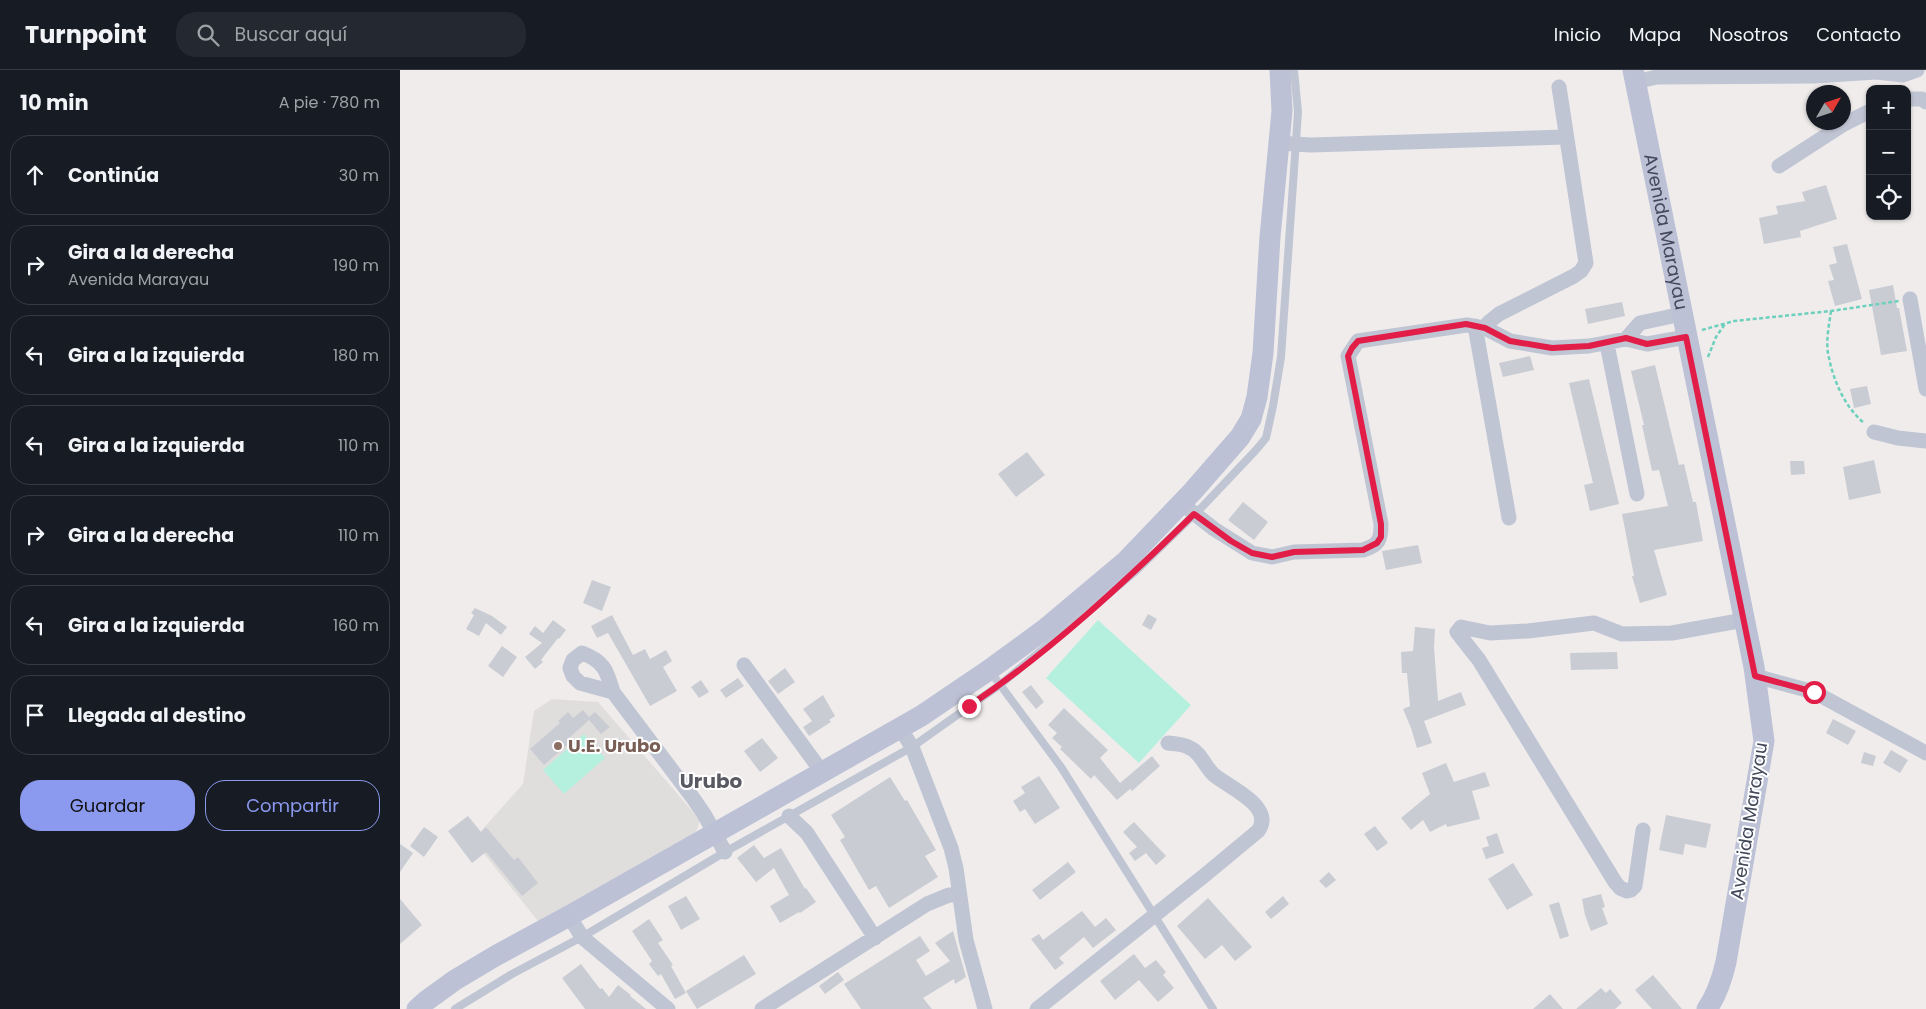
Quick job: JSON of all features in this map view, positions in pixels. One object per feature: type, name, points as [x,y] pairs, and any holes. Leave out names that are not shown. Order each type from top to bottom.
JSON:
[{"type":"street","points":[[417,1009],[455,980],[497,955],[900,728],[995,677],[1045,629],[1188,509],[1240,437],[1250,419],[1257,397],[1263,353],[1270,237],[1287,144],[1282,111],[1280,70]]},
{"type":"street","points":[[1634,76],[1814,76],[1876,72],[1903,75],[1917,70]]},
{"type":"street","name":"Avenida Marayau","points":[[1634,76],[1755,676],[1764,741],[1726,962],[1712,1006]]},
{"type":"street","points":[[1480,327],[1499,314],[1574,276],[1581,271],[1586,263],[1558,87]]},
{"type":"street","points":[[1911,99],[1922,99],[1926,102]]},
{"type":"street","points":[[1779,166],[1821,138],[1866,113]]},
{"type":"street","points":[[1287,144],[1566,137]]},
{"type":"street","points":[[1910,299],[1926,389]]},
{"type":"street","points":[[1188,509],[1231,541],[1252,553],[1272,557],[1294,552],[1363,550],[1371,548],[1381,537],[1381,524],[1348,356],[1358,341],[1466,324],[1480,327],[1510,341],[1552,348],[1607,344],[1626,338],[1640,323],[1682,314]]},
{"type":"street","points":[[1480,327],[1509,518]]},
{"type":"street","points":[[1626,338],[1647,344],[1686,337]]},
{"type":"street","points":[[1607,344],[1637,494]]},
{"type":"street","points":[[1874,432],[1898,438],[1926,441]]},
{"type":"street","points":[[1643,830],[1635,886],[1627,891],[1620,888],[1615,882],[1479,660],[1457,632],[1461,627],[1490,633],[1528,631],[1594,623],[1622,634],[1672,633],[1744,620]]},
{"type":"street","points":[[1479,660],[1480,642],[1490,633]]},
{"type":"street","points":[[744,665],[822,772]]},
{"type":"street","points":[[1755,676],[1814,692],[1926,753]]},
{"type":"street","points":[[612,692],[693,798],[725,852]]},
{"type":"street","points":[[900,728],[912,747],[951,848],[966,940],[985,1009]]},
{"type":"street","points":[[1038,1009],[1243,844],[1262,825],[1262,817],[1255,805],[1215,776],[1196,751],[1189,747],[1168,743]]},
{"type":"street","points":[[789,816],[807,833],[875,938]]},
{"type":"street","points":[[762,1009],[927,904],[949,895],[959,895]]},
{"type":"street","points":[[569,916],[582,937],[668,1009]]},
{"type":"lane","points":[[1287,144],[1298,112],[1294,70]]},
{"type":"lane","points":[[455,1009],[512,974],[582,937],[725,852],[912,747],[995,677],[1061,767],[1213,1009]]},
{"type":"path","points":[[1686,337],[1726,323],[1831,311],[1910,299]]},
{"type":"path","points":[[1831,311],[1828,357],[1835,378],[1844,401],[1854,415],[1874,432]]},
{"type":"path","points":[[1707,360],[1716,337],[1726,323]]},
{"type":"shaded area","points":[[552,699],[598,702],[700,820],[695,835],[542,926],[473,840],[523,784],[534,711]]},
{"type":"green space","points":[[1098,620],[1191,705],[1139,763],[1046,678]]},
{"type":"green space","points":[[584,734],[605,758],[564,794],[543,770]]},
{"type":"building","points":[[1826,185],[1837,219],[1800,231],[1801,237],[1764,244],[1759,218],[1778,214],[1776,206],[1805,201],[1802,192]]},
{"type":"building","points":[[1847,244],[1862,299],[1835,306],[1828,281],[1834,280],[1829,265],[1837,263],[1833,247]]},
{"type":"building","points":[[1893,285],[1907,351],[1881,355],[1869,290]]},
{"type":"building","points":[[1622,302],[1625,316],[1588,324],[1585,309]]},
{"type":"building","points":[[1530,356],[1534,370],[1503,377],[1499,363]]},
{"type":"building","points":[[1655,365],[1679,465],[1684,464],[1693,502],[1696,502],[1703,541],[1654,550],[1667,595],[1640,603],[1632,576],[1634,576],[1622,514],[1668,506],[1659,470],[1652,471],[1642,425],[1644,425],[1631,371]]},
{"type":"building","points":[[1589,379],[1619,504],[1590,511],[1584,485],[1593,483],[1569,383]]},
{"type":"building","points":[[1867,386],[1871,404],[1854,408],[1850,389]]},
{"type":"building","points":[[1027,452],[1045,475],[1016,497],[998,474]]},
{"type":"building","points":[[1874,460],[1881,493],[1849,500],[1843,467]]},
{"type":"building","points":[[1790,461],[1804,461],[1805,474],[1791,475]]},
{"type":"building","points":[[1243,502],[1268,522],[1254,540],[1228,520]]},
{"type":"building","points":[[1418,545],[1422,563],[1386,570],[1382,551]]},
{"type":"building","points":[[592,580],[611,587],[602,611],[583,603]]},
{"type":"building","points":[[475,608],[492,616],[507,627],[501,635],[486,623],[479,636],[466,629],[474,615],[471,613]]},
{"type":"building","points":[[1148,614],[1157,619],[1151,630],[1142,625]]},
{"type":"building","points":[[612,615],[633,655],[645,649],[650,659],[666,650],[672,661],[663,667],[677,691],[650,706],[608,633],[597,638],[591,626]]},
{"type":"building","points":[[553,620],[566,630],[541,660],[543,662],[535,669],[525,657],[542,643],[529,634],[535,626],[543,633]]},
{"type":"building","points":[[1415,627],[1435,629],[1434,647],[1438,701],[1461,692],[1466,705],[1424,721],[1432,743],[1417,748],[1403,709],[1410,706],[1407,673],[1402,673],[1401,652],[1413,651]]},
{"type":"building","points":[[502,646],[517,657],[503,677],[488,666]]},
{"type":"building","points":[[1617,652],[1618,669],[1571,670],[1570,653]]},
{"type":"building","points":[[785,668],[795,682],[778,694],[768,681]]},
{"type":"building","points":[[738,678],[744,686],[726,698],[720,690]]},
{"type":"building","points":[[701,680],[709,692],[699,698],[691,687]]},
{"type":"building","points":[[1031,685],[1044,702],[1036,709],[1022,692]]},
{"type":"building","points":[[823,695],[835,716],[829,720],[831,722],[809,736],[803,727],[812,721],[803,709]]},
{"type":"building","points":[[1064,708],[1108,750],[1100,758],[1120,783],[1152,756],[1160,766],[1132,791],[1130,789],[1117,800],[1094,775],[1091,779],[1060,749],[1062,747],[1052,738],[1057,733],[1048,725]]},
{"type":"building","points":[[583,710],[589,717],[595,712],[610,727],[601,734],[589,720],[569,738],[572,741],[544,765],[530,749],[560,723],[558,721],[568,712],[573,718]]},
{"type":"building","points":[[1833,719],[1856,731],[1848,745],[1826,733]]},
{"type":"building","points":[[762,738],[778,758],[760,772],[744,751]]},
{"type":"building","points":[[1891,750],[1908,760],[1900,773],[1883,763]]},
{"type":"building","points":[[1864,752],[1876,756],[1873,766],[1861,763]]},
{"type":"building","points":[[1446,763],[1454,782],[1485,772],[1490,786],[1472,791],[1480,819],[1447,827],[1446,824],[1430,832],[1423,820],[1411,830],[1401,818],[1430,794],[1422,773]]},
{"type":"building","points":[[1039,776],[1060,808],[1035,824],[1025,809],[1020,812],[1013,801],[1025,793],[1021,787]]},
{"type":"building","points":[[890,777],[905,801],[907,800],[936,850],[925,856],[938,877],[889,908],[876,886],[869,890],[840,840],[845,837],[831,815]]},
{"type":"building","points":[[1666,815],[1711,824],[1706,848],[1685,844],[1683,855],[1659,850]]},
{"type":"building","points":[[468,816],[481,832],[486,827],[514,860],[518,857],[538,883],[522,896],[486,852],[472,863],[448,831]]},
{"type":"building","points":[[1134,822],[1166,856],[1156,865],[1146,853],[1135,861],[1129,853],[1137,847],[1123,832]]},
{"type":"building","points":[[1375,826],[1388,843],[1377,851],[1364,834]]},
{"type":"building","points":[[424,827],[438,837],[424,857],[410,846]]},
{"type":"building","points":[[1497,833],[1504,853],[1486,859],[1482,848],[1489,846],[1486,837]]},
{"type":"building","points":[[400,844],[413,853],[400,872]]},
{"type":"building","points":[[754,845],[764,858],[781,848],[805,889],[816,902],[780,923],[770,906],[789,895],[774,868],[756,882],[737,858]]},
{"type":"building","points":[[1068,862],[1076,872],[1040,900],[1032,890]]},
{"type":"building","points":[[1513,863],[1533,895],[1507,910],[1488,879]]},
{"type":"building","points":[[1329,872],[1336,880],[1326,888],[1319,881]]},
{"type":"building","points":[[1601,894],[1605,907],[1602,908],[1608,924],[1591,931],[1582,899]]},
{"type":"building","points":[[686,896],[700,919],[681,930],[668,906]]},
{"type":"building","points":[[1283,896],[1289,904],[1271,919],[1265,912]]},
{"type":"building","points":[[1208,898],[1252,947],[1235,961],[1222,945],[1205,959],[1177,926]]},
{"type":"building","points":[[400,899],[422,925],[400,944]]},
{"type":"building","points":[[1559,902],[1569,936],[1560,939],[1549,905]]},
{"type":"building","points":[[1082,911],[1095,927],[1106,918],[1116,930],[1093,948],[1084,937],[1059,958],[1064,963],[1055,970],[1031,939],[1039,934],[1043,940]]},
{"type":"building","points":[[649,919],[663,940],[658,943],[673,965],[671,966],[686,993],[675,999],[661,974],[658,976],[649,964],[652,961],[632,931]]},
{"type":"building","points":[[953,931],[966,977],[955,984],[954,979],[923,998],[932,1009],[861,1009],[844,984],[920,936],[930,951],[916,960],[926,976],[950,961],[935,943]]},
{"type":"building","points":[[1134,954],[1145,968],[1156,960],[1166,972],[1163,975],[1174,988],[1158,1002],[1139,980],[1115,1000],[1100,981]]},
{"type":"building","points":[[744,955],[756,974],[697,1009],[686,991]]},
{"type":"building","points":[[581,964],[600,989],[602,988],[609,997],[618,985],[646,1009],[585,1009],[562,978]]},
{"type":"building","points":[[838,972],[844,980],[825,994],[819,986]]},
{"type":"building","points":[[1653,975],[1682,1009],[1652,1009],[1635,990]]},
{"type":"building","points":[[1601,988],[1606,993],[1610,989],[1622,1003],[1615,1009],[1576,1009]]},
{"type":"building","points":[[1550,994],[1563,1009],[1533,1009]]},
{"type":"place","name":"U.E. Urubo","points":[[558,746]]},
{"type":"district","name":"Urubo","points":[[711,781]]},
{"type":"route","points":[[969,706],[1001,684],[1054,642],[1136,571],[1194,514],[1231,541],[1252,553],[1272,557],[1294,552],[1363,550],[1371,548],[1381,537],[1381,524],[1348,356],[1358,341],[1466,324],[1485,328],[1510,341],[1552,348],[1607,344],[1626,338],[1647,344],[1686,337],[1755,676],[1814,692]]}]
